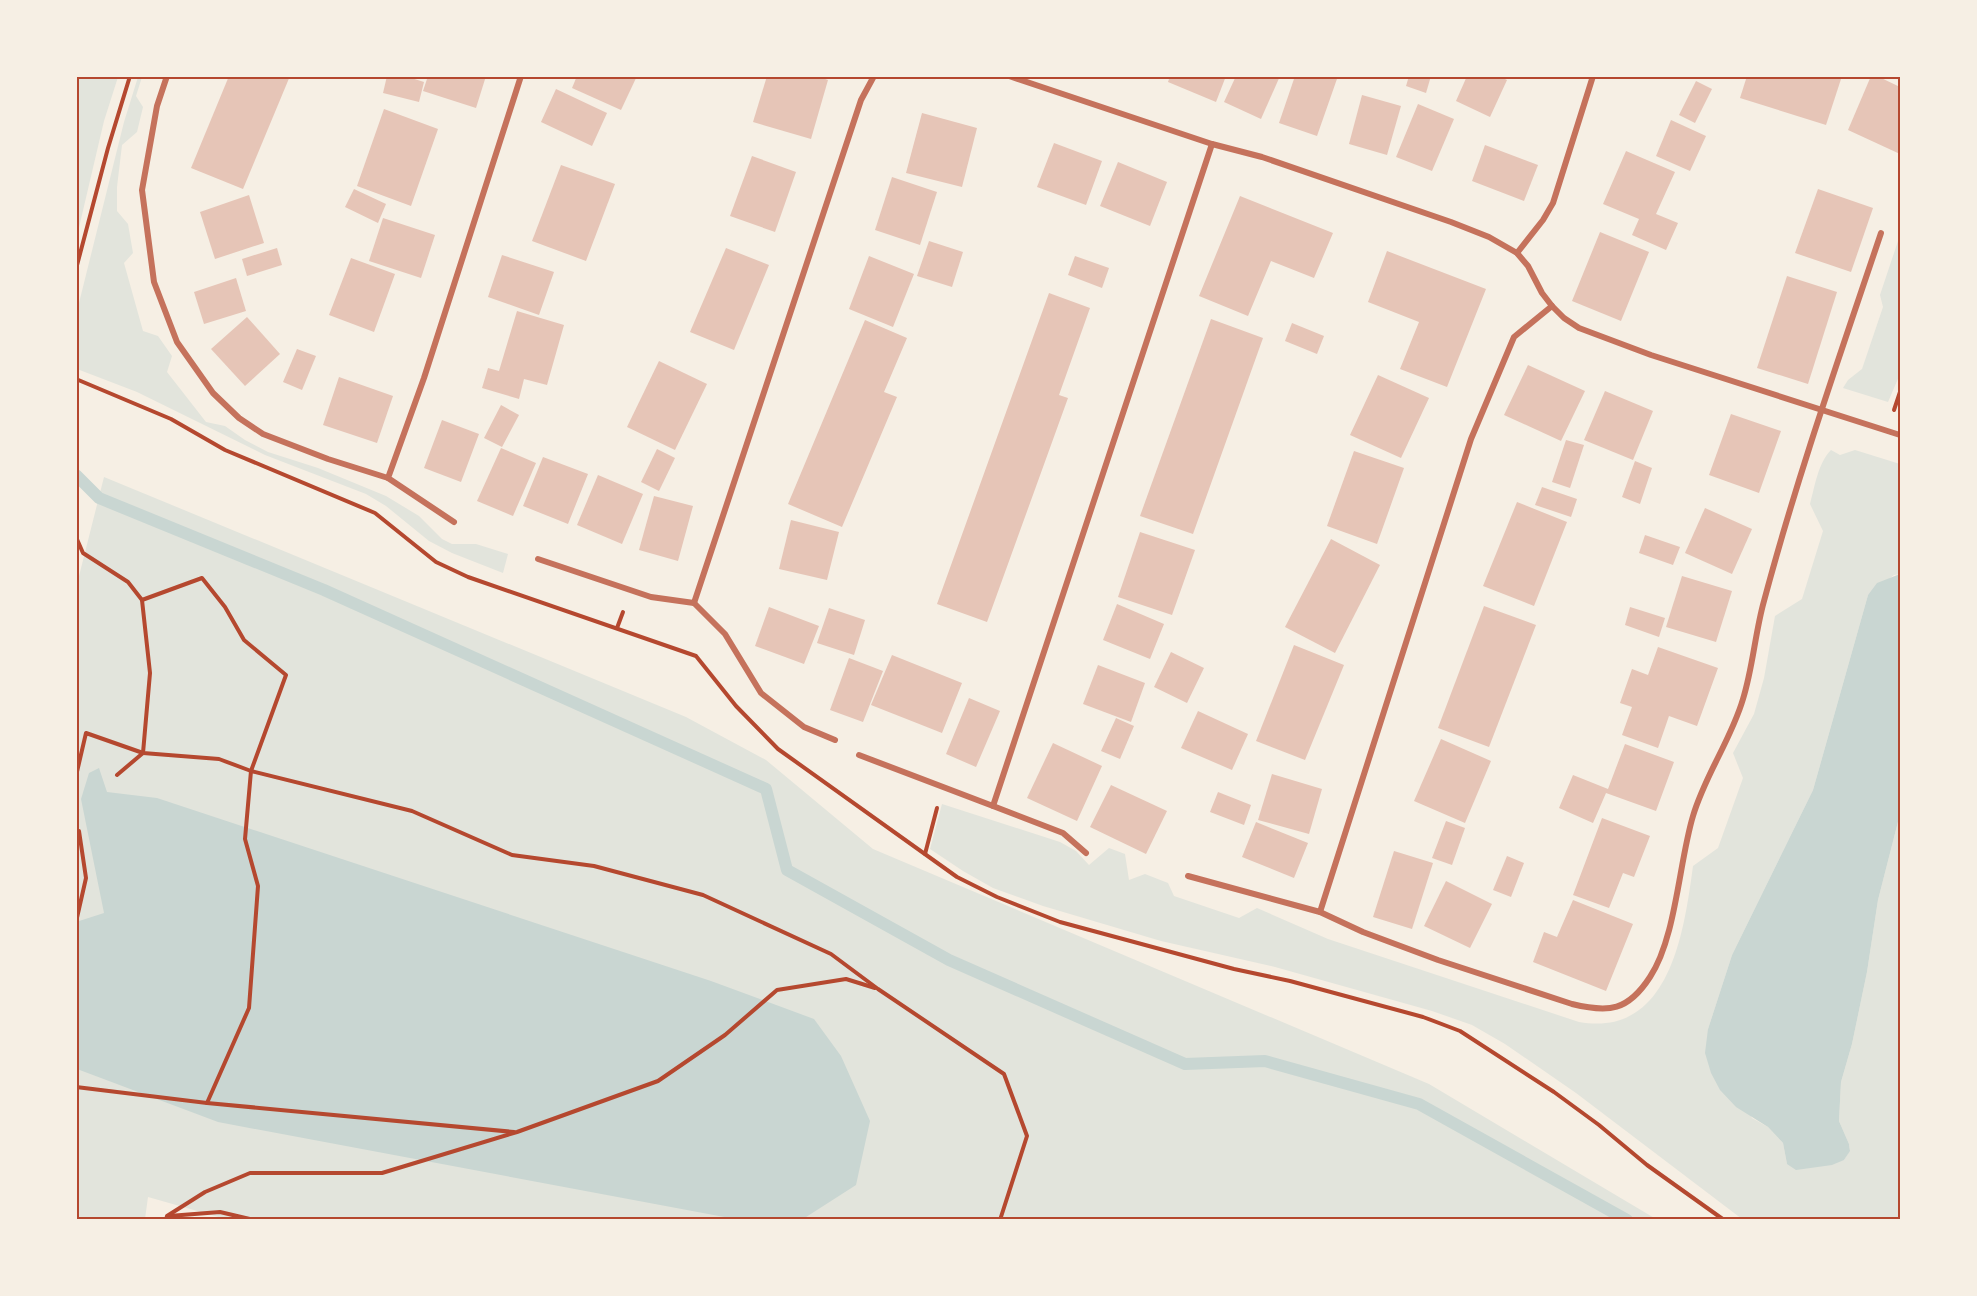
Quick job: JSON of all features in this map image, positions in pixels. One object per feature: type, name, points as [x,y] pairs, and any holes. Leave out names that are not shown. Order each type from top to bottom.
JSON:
[{"type":"street","points":[[167,76],[157,106],[142,190],[154,282],[177,342],[213,393],[239,418],[263,434],[328,459],[388,478],[454,522]]},
{"type":"street","points":[[388,478],[424,378],[521,76]]},
{"type":"street","points":[[694,603],[861,100],[874,76]]},
{"type":"street","points":[[1009,76],[1212,144],[1262,157],[1489,237],[1517,253],[1528,266],[1542,293],[1552,306],[1579,328],[1604,339],[1900,435]]},
{"type":"street","points":[[1517,253],[1543,220],[1553,203],[1593,76]]},
{"type":"street","points":[[993,806],[1212,144]]},
{"type":"street","points":[[1188,876],[1320,912],[1363,932],[1437,960],[1594,1010],[1607,1010],[1632,999],[1642,988],[1656,964],[1670,922],[1694,813],[1743,701],[1763,604],[1822,411],[1881,233]]},
{"type":"street","points":[[1320,912],[1471,439],[1514,337],[1552,306]]},
{"type":"street","points":[[538,559],[651,597],[694,603],[725,634],[761,693],[804,727],[835,740]]},
{"type":"street","points":[[859,755],[1063,833],[1086,853]]},
{"type":"path","points":[[76,269],[130,76]]},
{"type":"path","points":[[76,537],[83,553],[128,582],[142,600],[150,674],[143,753],[117,775]]},
{"type":"path","points":[[142,600],[202,578],[225,607],[244,640],[286,675],[251,771],[244,839],[258,886],[249,1008],[207,1103]]},
{"type":"path","points":[[76,776],[86,733],[143,753],[219,759],[251,771],[412,811],[512,855],[594,866],[703,895],[831,954],[878,989],[1004,1074],[1028,1136],[1000,1220]]},
{"type":"path","points":[[925,854],[943,787]]},
{"type":"path","points":[[76,826],[86,878],[76,922]]},
{"type":"path","points":[[166,1218],[205,1192],[250,1173],[382,1173],[517,1132],[658,1081],[725,1035],[777,990],[846,979],[878,989]]},
{"type":"path","points":[[76,1087],[207,1103],[517,1132]]},
{"type":"path","points":[[166,1218],[220,1212],[254,1220]]},
{"type":"shaded area","points":[[77,76],[118,77],[104,121],[77,236]]},
{"type":"shaded area","points":[[138,77],[142,77],[136,96],[143,107],[137,132],[122,145],[117,187],[117,211],[128,224],[133,253],[124,263],[143,331],[158,336],[172,356],[167,372],[206,422],[225,426],[268,452],[318,468],[386,496],[419,516],[442,539],[452,544],[476,544],[508,554],[503,573],[452,553],[429,541],[386,506],[366,494],[265,455],[137,392],[77,369],[77,311],[124,122]]},
{"type":"shaded area","points":[[1900,235],[1900,374],[1888,402],[1843,388],[1848,380],[1862,369],[1883,307],[1880,295]]},
{"type":"shaded area","points":[[1831,450],[1840,455],[1855,450],[1900,464],[1900,574],[1894,575],[1868,595],[1813,790],[1732,955],[1708,1029],[1752,1118],[1768,1127],[1783,1143],[1787,1164],[1844,1160],[1850,1150],[1839,1121],[1841,1082],[1852,1044],[1867,972],[1878,900],[1900,814],[1900,1219],[1742,1219],[1576,1093],[1505,1044],[1472,1025],[1432,1011],[1275,967],[1161,941],[1043,906],[993,888],[930,849],[942,804],[1060,842],[1076,851],[1089,865],[1109,848],[1125,854],[1129,880],[1145,874],[1168,883],[1174,896],[1239,918],[1257,908],[1328,939],[1579,1022],[1610,1023],[1634,1014],[1653,997],[1667,975],[1677,949],[1684,920],[1693,866],[1718,848],[1743,778],[1733,753],[1754,714],[1764,678],[1775,616],[1802,599],[1823,531],[1810,504],[1820,468]]},
{"type":"shaded area","points":[[104,477],[686,717],[766,760],[873,849],[1429,1084],[1656,1219],[229,1220],[148,1197],[145,1219],[77,1220],[76,588]]},
{"type":"shaded area","points":[[1900,574],[1900,814],[1878,900],[1867,972],[1852,1044],[1841,1082],[1839,1121],[1850,1151],[1844,1160],[1832,1165],[1796,1170],[1787,1164],[1783,1143],[1768,1127],[1736,1107],[1720,1090],[1711,1073],[1705,1053],[1708,1029],[1732,955],[1813,790],[1868,595],[1877,583]]},
{"type":"shaded area","points":[[99,768],[107,792],[157,798],[711,981],[814,1019],[841,1056],[870,1121],[856,1185],[803,1219],[735,1219],[218,1122],[77,1069],[76,922],[104,913],[81,799],[89,773]]},
{"type":"building","points":[[229,76],[290,76],[243,189],[191,168]]},
{"type":"building","points":[[387,76],[405,76],[424,82],[419,102],[383,93]]},
{"type":"building","points":[[428,76],[486,76],[476,108],[423,91]]},
{"type":"building","points":[[577,76],[637,76],[621,110],[572,88]]},
{"type":"building","points":[[767,76],[817,76],[828,80],[811,139],[753,122]]},
{"type":"building","points":[[1170,76],[1226,76],[1216,102],[1168,82]]},
{"type":"building","points":[[1236,76],[1280,76],[1261,119],[1224,102]]},
{"type":"building","points":[[1295,76],[1338,76],[1317,136],[1279,123]]},
{"type":"building","points":[[1409,76],[1431,76],[1426,93],[1406,86]]},
{"type":"building","points":[[1467,76],[1499,76],[1507,80],[1490,117],[1456,101]]},
{"type":"building","points":[[1747,76],[1842,76],[1826,125],[1740,98]]},
{"type":"building","points":[[1871,76],[1877,76],[1900,87],[1900,154],[1848,130]]},
{"type":"building","points":[[1696,81],[1712,89],[1695,123],[1679,115]]},
{"type":"building","points":[[556,89],[607,113],[592,146],[541,122]]},
{"type":"building","points":[[1362,95],[1401,106],[1387,155],[1349,144]]},
{"type":"building","points":[[1418,104],[1454,119],[1432,171],[1396,157]]},
{"type":"building","points":[[384,109],[438,129],[411,206],[357,186]]},
{"type":"building","points":[[922,113],[977,128],[962,187],[906,173]]},
{"type":"building","points":[[1671,120],[1706,136],[1690,171],[1656,156]]},
{"type":"building","points":[[1054,143],[1102,161],[1086,205],[1037,187]]},
{"type":"building","points":[[1485,145],[1538,165],[1524,201],[1472,181]]},
{"type":"building","points":[[1626,151],[1675,172],[1656,214],[1678,223],[1666,250],[1632,235],[1639,219],[1603,204]]},
{"type":"building","points":[[752,156],[796,172],[775,232],[730,216]]},
{"type":"building","points":[[1118,162],[1167,182],[1150,226],[1100,206]]},
{"type":"building","points":[[561,165],[615,184],[586,261],[532,241]]},
{"type":"building","points":[[892,177],[937,192],[920,245],[875,230]]},
{"type":"building","points":[[354,189],[386,204],[378,223],[345,207]]},
{"type":"building","points":[[1818,189],[1873,208],[1851,272],[1795,253]]},
{"type":"building","points":[[249,195],[264,243],[215,259],[200,212]]},
{"type":"building","points":[[1240,196],[1333,233],[1314,278],[1271,261],[1248,316],[1199,296]]},
{"type":"building","points":[[383,218],[435,235],[421,278],[369,261]]},
{"type":"building","points":[[1600,232],[1649,252],[1621,321],[1572,301]]},
{"type":"building","points":[[929,241],[963,252],[952,287],[917,276]]},
{"type":"building","points":[[277,248],[282,265],[247,276],[242,259]]},
{"type":"building","points":[[726,248],[769,265],[734,350],[690,332]]},
{"type":"building","points":[[1387,251],[1486,289],[1447,387],[1400,369],[1419,322],[1368,302]]},
{"type":"building","points":[[502,255],[554,272],[539,315],[488,297]]},
{"type":"building","points":[[869,256],[914,274],[893,327],[849,309]]},
{"type":"building","points":[[1075,256],[1109,268],[1102,288],[1068,275]]},
{"type":"building","points":[[351,258],[395,274],[374,332],[329,315]]},
{"type":"building","points":[[1787,276],[1837,292],[1808,384],[1757,368]]},
{"type":"building","points":[[236,278],[246,311],[204,324],[194,292]]},
{"type":"building","points":[[1049,293],[1090,308],[1059,395],[1068,398],[987,622],[937,604]]},
{"type":"building","points":[[517,311],[564,325],[547,385],[524,379],[519,399],[482,388],[488,368],[499,371]]},
{"type":"building","points":[[247,317],[280,354],[245,386],[211,349]]},
{"type":"building","points":[[1211,319],[1263,338],[1193,534],[1140,516]]},
{"type":"building","points":[[865,320],[907,338],[884,392],[897,397],[842,527],[788,504]]},
{"type":"building","points":[[1292,323],[1324,336],[1317,354],[1285,341]]},
{"type":"building","points":[[297,349],[316,356],[302,390],[283,382]]},
{"type":"building","points":[[659,361],[707,384],[675,450],[627,427]]},
{"type":"building","points":[[1528,365],[1585,391],[1561,441],[1504,415]]},
{"type":"building","points":[[1378,375],[1429,398],[1401,458],[1350,435]]},
{"type":"building","points":[[339,377],[393,396],[377,443],[323,425]]},
{"type":"building","points":[[1605,391],[1653,411],[1633,460],[1584,440]]},
{"type":"building","points":[[501,405],[519,415],[502,447],[484,438]]},
{"type":"building","points":[[1731,414],[1781,431],[1759,493],[1709,475]]},
{"type":"building","points":[[442,420],[479,434],[461,482],[424,468]]},
{"type":"building","points":[[1566,440],[1584,445],[1570,488],[1552,482]]},
{"type":"building","points":[[501,448],[536,463],[513,516],[477,501]]},
{"type":"building","points":[[657,449],[675,458],[659,491],[641,482]]},
{"type":"building","points":[[1354,451],[1404,468],[1377,544],[1327,526]]},
{"type":"building","points":[[543,457],[588,474],[568,524],[523,506]]},
{"type":"building","points":[[1635,461],[1652,468],[1640,504],[1622,497]]},
{"type":"building","points":[[598,475],[643,494],[622,544],[577,525]]},
{"type":"building","points":[[1542,487],[1577,499],[1571,517],[1535,505]]},
{"type":"building","points":[[654,496],[693,506],[678,561],[639,550]]},
{"type":"building","points":[[1517,502],[1567,522],[1534,606],[1483,586]]},
{"type":"building","points":[[1705,508],[1752,529],[1732,574],[1685,553]]},
{"type":"building","points":[[791,520],[839,532],[827,580],[779,569]]},
{"type":"building","points":[[1140,532],[1195,550],[1172,615],[1118,597]]},
{"type":"building","points":[[1645,535],[1680,547],[1673,565],[1639,553]]},
{"type":"building","points":[[1331,539],[1380,565],[1335,653],[1285,627]]},
{"type":"building","points":[[1682,576],[1732,591],[1716,642],[1666,627]]},
{"type":"building","points":[[1117,604],[1164,624],[1150,659],[1103,640]]},
{"type":"building","points":[[1484,606],[1536,625],[1489,747],[1438,728]]},
{"type":"building","points":[[769,607],[819,626],[804,664],[755,646]]},
{"type":"building","points":[[1630,607],[1665,618],[1659,637],[1625,625]]},
{"type":"building","points":[[829,608],[865,620],[854,655],[817,643]]},
{"type":"building","points":[[1294,645],[1344,665],[1305,760],[1256,741]]},
{"type":"building","points":[[1658,647],[1718,668],[1697,726],[1669,716],[1658,748],[1622,735],[1632,707],[1620,703],[1632,669],[1648,675]]},
{"type":"building","points":[[1171,652],[1204,668],[1187,703],[1154,687]]},
{"type":"building","points":[[892,655],[962,683],[942,733],[871,705]]},
{"type":"building","points":[[849,658],[883,671],[863,722],[830,710]]},
{"type":"building","points":[[1098,665],[1145,683],[1131,722],[1083,704]]},
{"type":"building","points":[[969,698],[1000,711],[976,767],[946,754]]},
{"type":"building","points":[[1198,711],[1248,734],[1232,770],[1181,748]]},
{"type":"building","points":[[1116,718],[1134,726],[1120,759],[1101,751]]},
{"type":"building","points":[[1441,739],[1491,761],[1465,823],[1414,801]]},
{"type":"building","points":[[1053,743],[1102,766],[1077,821],[1027,798]]},
{"type":"building","points":[[1625,744],[1674,762],[1656,811],[1606,793],[1593,823],[1559,808],[1573,775],[1608,789]]},
{"type":"building","points":[[1272,774],[1322,789],[1309,834],[1258,820]]},
{"type":"building","points":[[1111,785],[1167,811],[1146,854],[1090,827]]},
{"type":"building","points":[[1218,792],[1251,805],[1244,825],[1210,812]]},
{"type":"building","points":[[1602,818],[1650,836],[1634,877],[1623,873],[1609,908],[1573,895]]},
{"type":"building","points":[[1446,821],[1465,828],[1452,865],[1432,858]]},
{"type":"building","points":[[1256,822],[1308,843],[1294,878],[1242,857]]},
{"type":"building","points":[[1394,851],[1433,863],[1412,929],[1373,917]]},
{"type":"building","points":[[1507,856],[1524,863],[1511,897],[1493,890]]},
{"type":"building","points":[[1446,881],[1492,904],[1470,948],[1424,926]]},
{"type":"building","points":[[1573,900],[1633,924],[1606,991],[1533,962],[1544,932],[1557,937]]},
{"type":"waterway","points":[[76,475],[99,498],[324,590],[766,789],[787,870],[949,960],[1185,1064],[1265,1061],[1419,1104],[1627,1220]]}]
